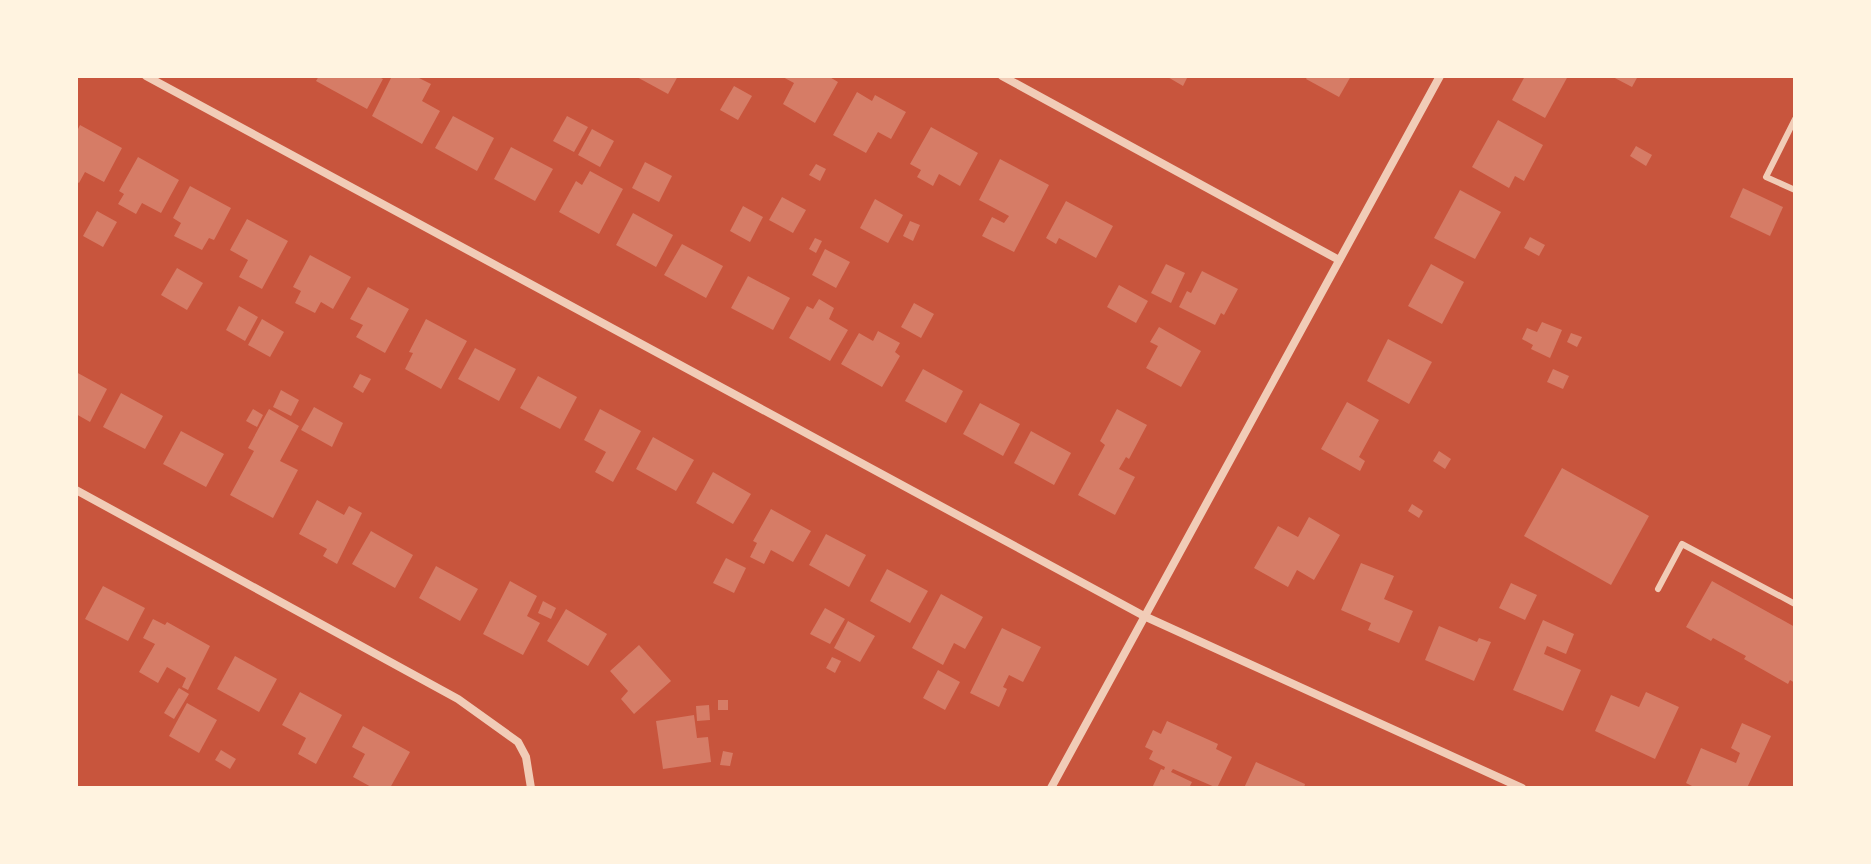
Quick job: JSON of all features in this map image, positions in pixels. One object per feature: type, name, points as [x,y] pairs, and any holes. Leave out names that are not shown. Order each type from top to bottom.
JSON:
[{"type":"street","points":[[146,76],[1144,616],[1522,788]]},
{"type":"street","points":[[1002,76],[1339,260]]},
{"type":"street","points":[[1051,788],[1440,76]]},
{"type":"street","points":[[76,490],[458,699],[518,742],[526,757],[531,788]]},
{"type":"lane","points":[[1795,119],[1766,177],[1795,190]]},
{"type":"lane","points":[[1658,589],[1682,544],[1795,604]]},
{"type":"building","points":[[319,76],[377,76],[383,79],[367,109],[316,81]]},
{"type":"building","points":[[392,76],[415,76],[431,84],[422,101],[440,111],[422,144],[372,116]]},
{"type":"building","points":[[635,76],[678,76],[668,94]]},
{"type":"building","points":[[781,76],[828,76],[838,82],[815,123],[783,104],[794,83]]},
{"type":"building","points":[[1166,76],[1188,76],[1183,86]]},
{"type":"building","points":[[1308,76],[1351,76],[1339,97],[1306,79]]},
{"type":"building","points":[[1525,76],[1568,76],[1545,118],[1512,100]]},
{"type":"building","points":[[1611,76],[1638,76],[1632,87]]},
{"type":"building","points":[[734,86],[752,96],[738,120],[720,110]]},
{"type":"building","points":[[857,92],[872,101],[875,95],[906,112],[891,139],[878,132],[866,153],[833,135]]},
{"type":"building","points":[[453,116],[494,138],[477,171],[435,148]]},
{"type":"building","points":[[567,116],[588,127],[574,152],[553,141]]},
{"type":"building","points":[[1498,120],[1543,145],[1524,181],[1515,176],[1509,188],[1472,167]]},
{"type":"building","points":[[80,125],[122,148],[104,182],[85,172],[79,183],[76,181],[76,133]]},
{"type":"building","points":[[931,127],[978,153],[960,186],[939,174],[933,186],[917,177],[921,170],[910,164]]},
{"type":"building","points":[[592,129],[614,141],[600,167],[578,155]]},
{"type":"building","points":[[1636,146],[1652,155],[1646,166],[1630,156]]},
{"type":"building","points":[[511,147],[553,169],[535,201],[494,179]]},
{"type":"building","points":[[138,157],[179,180],[161,213],[142,203],[136,214],[118,204],[124,194],[119,191]]},
{"type":"building","points":[[1000,159],[1049,185],[1014,252],[982,236],[992,217],[1004,223],[1009,216],[979,200]]},
{"type":"building","points":[[645,162],[672,176],[659,202],[632,188]]},
{"type":"building","points":[[816,164],[826,169],[820,181],[809,175]]},
{"type":"building","points":[[590,171],[623,189],[599,234],[559,212],[576,181],[582,185]]},
{"type":"building","points":[[190,186],[231,208],[214,240],[209,238],[202,250],[174,236],[181,223],[173,218]]},
{"type":"building","points":[[1743,188],[1783,207],[1770,236],[1730,217]]},
{"type":"building","points":[[1460,190],[1501,212],[1475,259],[1434,238]]},
{"type":"building","points":[[782,197],[806,210],[793,233],[769,220]]},
{"type":"building","points":[[875,199],[903,215],[888,243],[860,228]]},
{"type":"building","points":[[1066,201],[1113,226],[1096,258],[1059,238],[1056,244],[1046,238]]},
{"type":"building","points":[[743,206],[763,217],[750,242],[730,231]]},
{"type":"building","points":[[97,211],[117,222],[103,247],[83,236]]},
{"type":"building","points":[[633,213],[673,235],[656,267],[616,245]]},
{"type":"building","points":[[247,219],[288,241],[262,289],[239,277],[248,260],[230,250]]},
{"type":"building","points":[[910,221],[920,225],[913,241],[903,236]]},
{"type":"building","points":[[1530,237],[1545,245],[1539,256],[1524,248]]},
{"type":"building","points":[[815,238],[822,241],[816,253],[809,249]]},
{"type":"building","points":[[682,244],[723,266],[706,298],[664,275]]},
{"type":"building","points":[[825,249],[850,262],[836,288],[812,275]]},
{"type":"building","points":[[310,255],[351,277],[333,309],[321,302],[315,313],[295,303],[301,291],[293,287]]},
{"type":"building","points":[[1166,264],[1185,273],[1171,303],[1151,293]]},
{"type":"building","points":[[1431,264],[1464,282],[1442,324],[1408,306]]},
{"type":"building","points":[[177,268],[203,283],[187,310],[161,295]]},
{"type":"building","points":[[1202,271],[1238,289],[1215,325],[1179,307],[1187,291],[1191,293]]},
{"type":"building","points":[[748,276],[790,298],[773,330],[731,308]]},
{"type":"building","points":[[1119,285],[1148,301],[1136,323],[1107,307]]},
{"type":"building","points":[[368,287],[409,309],[385,353],[356,337],[363,325],[350,319]]},
{"type":"building","points":[[819,299],[834,308],[829,319],[848,330],[830,361],[789,338],[807,306],[813,309]]},
{"type":"building","points":[[914,303],[934,314],[921,338],[901,327]]},
{"type":"building","points":[[239,306],[258,317],[245,341],[226,330]]},
{"type":"building","points":[[262,319],[284,332],[270,357],[248,345]]},
{"type":"building","points":[[426,319],[467,341],[441,389],[405,369],[413,353],[409,352]]},
{"type":"building","points":[[1542,322],[1562,330],[1550,358],[1531,349],[1533,345],[1522,339],[1527,328],[1537,332]]},
{"type":"building","points":[[1159,327],[1201,351],[1181,387],[1146,368],[1158,346],[1150,342]]},
{"type":"building","points":[[878,331],[900,343],[895,352],[900,356],[882,387],[841,364],[859,333],[873,341]]},
{"type":"building","points":[[1571,333],[1582,337],[1577,347],[1567,342]]},
{"type":"building","points":[[1388,339],[1432,362],[1409,404],[1367,381]]},
{"type":"building","points":[[475,348],[516,369],[499,401],[458,379]]},
{"type":"building","points":[[923,369],[963,391],[946,423],[905,401]]},
{"type":"building","points":[[1553,369],[1569,376],[1563,389],[1547,382]]},
{"type":"building","points":[[76,372],[107,389],[90,422],[76,414]]},
{"type":"building","points":[[360,374],[371,379],[363,393],[353,387]]},
{"type":"building","points":[[538,376],[577,397],[560,429],[520,408]]},
{"type":"building","points":[[281,390],[299,400],[291,416],[273,407]]},
{"type":"building","points":[[121,393],[163,416],[145,449],[103,427]]},
{"type":"building","points":[[1347,402],[1379,420],[1359,457],[1365,461],[1360,471],[1321,449]]},
{"type":"building","points":[[980,403],[1020,424],[1003,456],[963,434]]},
{"type":"building","points":[[314,407],[343,423],[332,447],[301,430]]},
{"type":"building","points":[[253,409],[263,415],[257,427],[246,421]]},
{"type":"building","points":[[269,409],[299,426],[280,461],[298,470],[273,518],[230,495],[254,451],[248,448]]},
{"type":"building","points":[[600,409],[641,431],[613,482],[595,472],[606,452],[584,440]]},
{"type":"building","points":[[1117,409],[1147,425],[1129,459],[1126,457],[1119,469],[1135,477],[1115,515],[1078,495],[1105,445],[1100,441]]},
{"type":"building","points":[[181,431],[224,454],[206,487],[163,464]]},
{"type":"building","points":[[1031,431],[1071,453],[1054,485],[1014,463]]},
{"type":"building","points":[[653,437],[694,460],[676,491],[636,469]]},
{"type":"building","points":[[1439,451],[1451,459],[1445,469],[1433,461]]},
{"type":"building","points":[[1562,468],[1649,516],[1611,585],[1524,536]]},
{"type":"building","points":[[713,472],[751,494],[733,524],[696,503]]},
{"type":"building","points":[[317,500],[344,515],[349,506],[362,513],[337,564],[323,556],[327,549],[299,534]]},
{"type":"building","points":[[1412,504],[1423,511],[1419,518],[1408,511]]},
{"type":"building","points":[[771,509],[811,531],[793,562],[771,550],[764,564],[750,557],[757,543],[753,541]]},
{"type":"building","points":[[1309,517],[1340,535],[1314,580],[1297,570],[1288,587],[1254,568],[1278,526],[1298,537]]},
{"type":"building","points":[[371,531],[413,555],[395,588],[352,564]]},
{"type":"building","points":[[826,534],[866,555],[849,587],[809,565]]},
{"type":"building","points":[[726,558],[746,568],[734,593],[713,583]]},
{"type":"building","points":[[1361,563],[1394,576],[1384,599],[1413,611],[1399,643],[1368,630],[1371,623],[1341,610]]},
{"type":"building","points":[[436,566],[478,589],[460,621],[419,598]]},
{"type":"building","points":[[887,569],[928,591],[910,623],[870,601]]},
{"type":"building","points":[[510,581],[537,596],[527,616],[540,623],[523,655],[483,634]]},
{"type":"building","points":[[1712,581],[1795,627],[1795,683],[1790,680],[1788,684],[1744,659],[1746,656],[1686,627]]},
{"type":"building","points":[[1511,583],[1537,595],[1525,620],[1499,608]]},
{"type":"building","points":[[103,586],[145,608],[128,641],[85,619]]},
{"type":"building","points":[[941,594],[983,617],[965,649],[954,643],[943,665],[912,648]]},
{"type":"building","points":[[543,601],[556,608],[551,619],[538,613]]},
{"type":"building","points":[[825,608],[845,619],[830,644],[810,634]]},
{"type":"building","points":[[566,609],[607,634],[588,666],[547,641]]},
{"type":"building","points":[[153,619],[165,625],[167,622],[210,646],[188,690],[182,687],[186,678],[167,667],[158,683],[139,672],[155,644],[143,638]]},
{"type":"building","points":[[1543,620],[1574,634],[1566,654],[1547,646],[1544,654],[1581,670],[1563,711],[1513,690]]},
{"type":"building","points":[[848,621],[875,636],[860,662],[834,648]]},
{"type":"building","points":[[1439,626],[1477,642],[1479,638],[1491,642],[1474,681],[1425,660]]},
{"type":"building","points":[[1002,628],[1041,647],[1023,682],[1009,675],[999,707],[970,693]]},
{"type":"building","points":[[639,645],[671,681],[634,714],[621,699],[628,691],[610,671]]},
{"type":"building","points":[[235,656],[277,679],[259,712],[217,689]]},
{"type":"building","points":[[832,657],[841,661],[835,673],[826,668]]},
{"type":"building","points":[[938,670],[960,682],[945,710],[923,698]]},
{"type":"building","points":[[179,688],[189,694],[174,719],[164,713]]},
{"type":"building","points":[[300,692],[342,715],[316,764],[298,754],[306,738],[282,725]]},
{"type":"building","points":[[1646,692],[1679,707],[1655,759],[1595,731],[1611,695],[1639,707]]},
{"type":"building","points":[[718,700],[728,700],[728,710],[718,710]]},
{"type":"building","points":[[187,703],[217,720],[199,753],[169,736]]},
{"type":"building","points":[[709,705],[710,720],[697,721],[696,706]]},
{"type":"building","points":[[694,715],[697,738],[708,737],[711,762],[663,769],[656,721]]},
{"type":"building","points":[[1167,721],[1218,744],[1216,749],[1232,757],[1217,788],[1173,769],[1171,772],[1192,782],[1189,788],[1152,788],[1165,767],[1149,759],[1153,751],[1145,747],[1153,730],[1161,734]]},
{"type":"building","points":[[1742,723],[1771,736],[1747,788],[1696,788],[1686,783],[1701,748],[1736,763],[1740,753],[1731,748]]},
{"type":"building","points":[[363,726],[410,752],[390,788],[373,788],[353,777],[365,754],[352,747]]},
{"type":"building","points":[[221,750],[236,759],[230,769],[215,760]]},
{"type":"building","points":[[723,751],[733,753],[730,766],[720,765]]},
{"type":"building","points":[[1256,762],[1305,784],[1304,788],[1244,788]]}]
